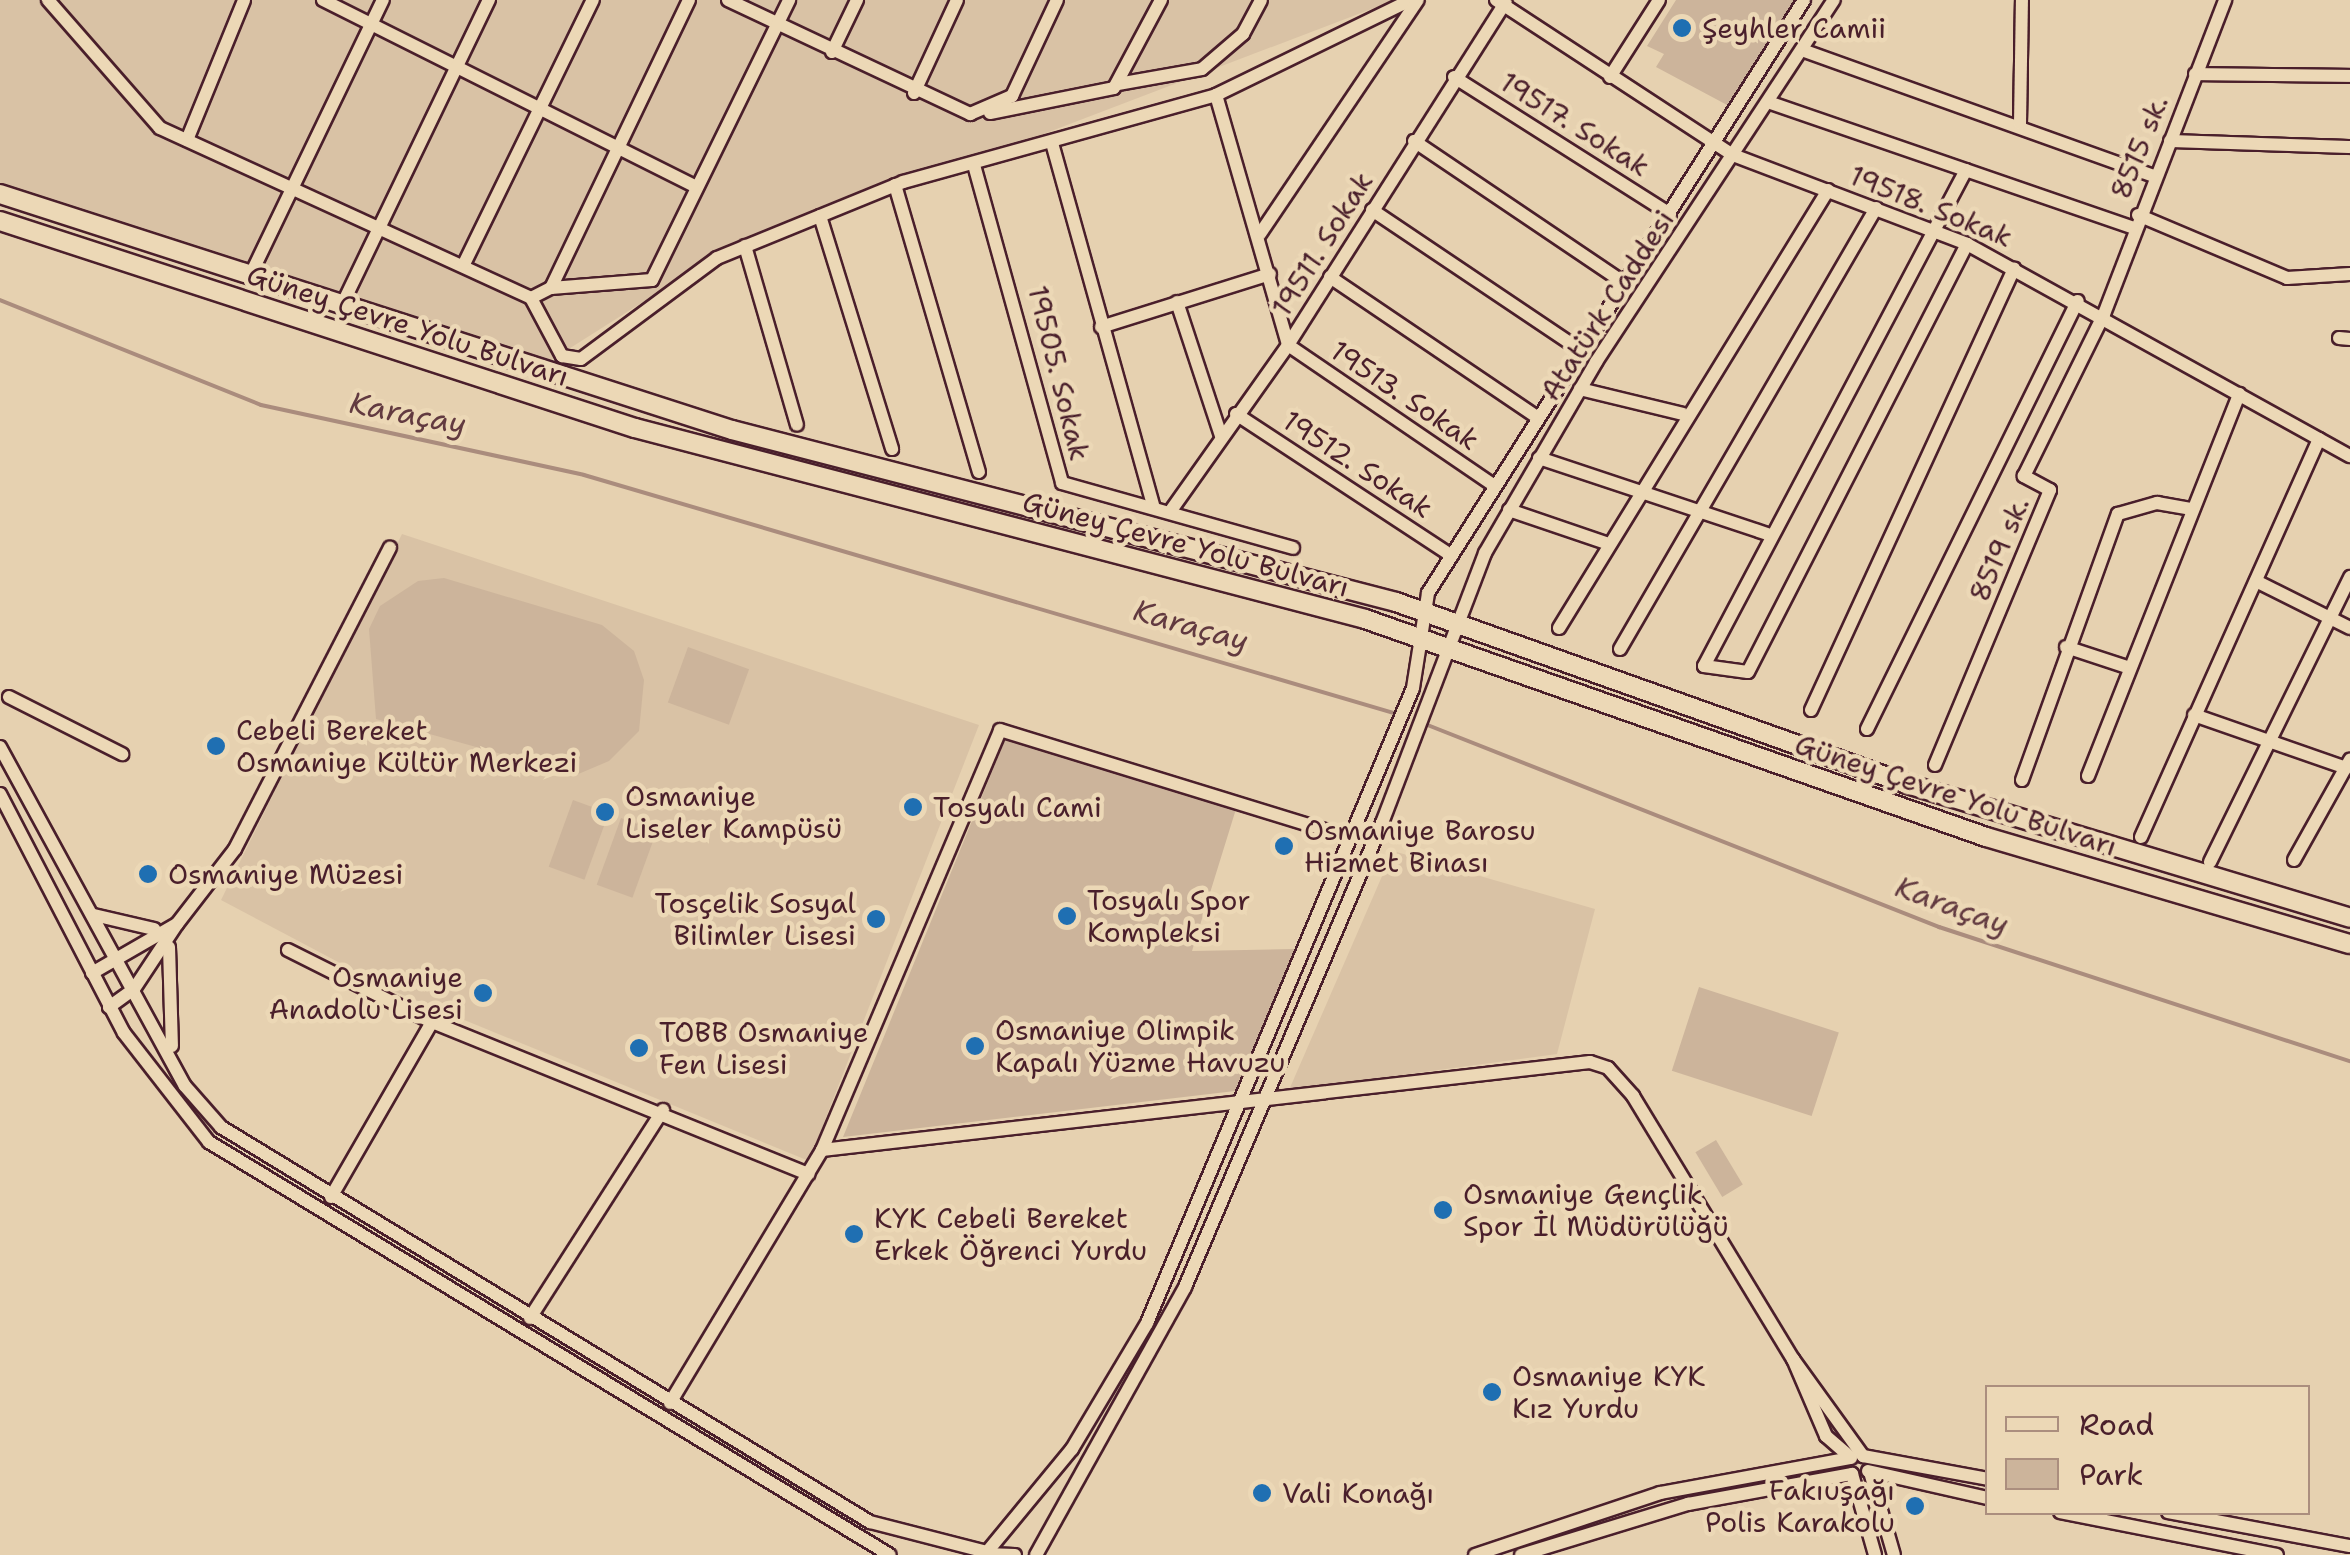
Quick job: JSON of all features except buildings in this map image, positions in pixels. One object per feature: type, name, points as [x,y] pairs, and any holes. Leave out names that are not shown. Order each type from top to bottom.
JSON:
[{"type":"highway","name":"Güney Çevre Yolu Bulvarı","points":[[0,194],[732,430],[1430,615],[1908,784],[2350,918]]},
{"type":"highway","name":"Güney Çevre Yolu Bulvarı","points":[[0,221],[653,433],[1426,641],[1986,838],[2350,944]]},
{"type":"street","points":[[48,0],[160,128],[296,184],[531,298],[562,356],[581,359],[649,301],[745,246],[895,185],[1216,95],[1414,0]]},
{"type":"street","points":[[187,140],[244,0]]},
{"type":"street","points":[[322,0],[697,186]]},
{"type":"street","points":[[250,276],[382,0]]},
{"type":"street","points":[[342,306],[490,0]]},
{"type":"street","points":[[464,264],[593,0]]},
{"type":"street","points":[[551,288],[689,0]]},
{"type":"street","points":[[728,0],[914,93],[970,114],[1033,110],[1118,84],[1202,69],[1243,34],[1261,0]]},
{"type":"street","points":[[531,298],[551,288],[652,280],[789,0]]},
{"type":"street","points":[[832,52],[857,0]]},
{"type":"street","points":[[914,93],[957,0]]},
{"type":"street","points":[[970,114],[1012,96],[1058,0]]},
{"type":"street","points":[[1118,84],[1161,0]]},
{"type":"street","points":[[1260,234],[1414,0]]},
{"type":"street","points":[[1610,77],[1659,0]]},
{"type":"street","name":"Atatürk Caddesi","points":[[985,1554],[1072,1449],[1148,1323],[1413,688],[1426,641],[1428,593],[1535,416],[1670,214],[1804,0]]},
{"type":"street","name":"Atatürk Caddesi","points":[[1038,1553],[1157,1345],[1382,823],[1434,695],[1455,624],[1509,510],[1580,389],[1834,0]]},
{"type":"street","points":[[2020,124],[2022,0]]},
{"type":"street","name":"8515 sk.","points":[[2104,314],[2224,0]]},
{"type":"street","name":"19518. Sokak","points":[[1502,2],[1733,155],[1967,244],[2104,314],[2350,456]]},
{"type":"street","name":"19511. Sokak","points":[[1172,509],[1288,345],[1502,2]]},
{"type":"street","points":[[1802,50],[2020,124],[2154,176]]},
{"type":"street","points":[[2195,74],[2350,76]]},
{"type":"street","name":"19517. Sokak","points":[[1454,77],[1670,214]]},
{"type":"street","points":[[1216,95],[1260,234],[1288,345]]},
{"type":"street","points":[[1768,102],[1966,170],[2136,222],[2287,278],[2350,274]]},
{"type":"street","points":[[1414,141],[1624,282]]},
{"type":"street","points":[[2170,141],[2350,147]]},
{"type":"street","points":[[1052,143],[1091,308],[1101,327],[1153,504]]},
{"type":"street","name":"19505. Sokak","points":[[974,165],[1057,474],[1075,492],[1153,504],[1292,548]]},
{"type":"street","points":[[1966,170],[1937,232],[1702,659],[1716,673],[1748,672],[1967,244]]},
{"type":"street","points":[[895,185],[980,472]]},
{"type":"street","points":[[1559,628],[1683,414],[1828,190]]},
{"type":"street","points":[[1620,649],[1876,208]]},
{"type":"street","points":[[1372,210],[1579,349]]},
{"type":"street","points":[[820,216],[892,449]]},
{"type":"street","points":[[745,246],[797,425]]},
{"type":"street","points":[[1811,710],[2014,268]]},
{"type":"street","points":[[1101,327],[1270,274]]},
{"type":"street","points":[[1330,277],[1535,416]]},
{"type":"street","points":[[1868,728],[2078,300]]},
{"type":"street","points":[[1177,302],[1221,436]]},
{"type":"street","name":"8519 sk.","points":[[1935,764],[2050,490],[2024,476],[2104,314]]},
{"type":"street","name":"19513. Sokak","points":[[1288,345],[1493,485]]},
{"type":"street","points":[[1580,389],[1683,414]]},
{"type":"street","points":[[2088,776],[2190,509],[2239,394]]},
{"type":"street","name":"19512. Sokak","points":[[1236,414],[1452,556]]},
{"type":"street","points":[[2141,837],[2318,438]]},
{"type":"street","points":[[1539,458],[1768,534]]},
{"type":"street","points":[[2022,780],[2066,647],[2118,514],[2158,503],[2190,509]]},
{"type":"street","points":[[1509,510],[1606,543]]},
{"type":"street","points":[[109,1006],[134,989],[170,940],[176,924],[234,849],[390,548]]},
{"type":"street","points":[[2210,862],[2350,576]]},
{"type":"street","points":[[2256,581],[2350,628]]},
{"type":"street","points":[[2066,647],[2130,668]]},
{"type":"street","points":[[3,699],[122,754]]},
{"type":"street","points":[[2194,715],[2348,764],[2294,860]]},
{"type":"street","points":[[670,1403],[822,1150],[1000,730],[1350,838]]},
{"type":"street","points":[[0,747],[185,1086],[221,1128],[870,1522],[985,1554],[1015,1555]]},
{"type":"street","points":[[0,794],[109,1006],[159,1090],[238,1162],[890,1555]]},
{"type":"street","points":[[94,915],[154,930]]},
{"type":"street","points":[[92,973],[154,930],[176,924]]},
{"type":"street","points":[[170,940],[168,1034],[185,1086]]},
{"type":"street","points":[[288,950],[432,1022],[664,1110],[809,1174]]},
{"type":"street","points":[[330,1197],[432,1022]]},
{"type":"street","points":[[822,1150],[1241,1098],[1262,1104],[1556,1064],[1608,1068],[1792,1359],[1868,1470],[1886,1481],[1985,1498]]},
{"type":"street","points":[[530,1318],[664,1110]]},
{"type":"street","points":[[1792,1359],[1830,1439],[1857,1457]]},
{"type":"street","points":[[1820,1458],[1830,1439]]},
{"type":"street","points":[[1857,1457],[1853,1479],[1875,1555]]},
{"type":"street","points":[[1475,1555],[1660,1494],[1820,1458],[1857,1457],[1985,1478]]},
{"type":"street","points":[[1520,1555],[1561,1548],[1688,1504],[1837,1476],[1853,1479],[1868,1470]]},
{"type":"street","points":[[1886,1481],[1894,1555]]},
{"type":"street","points":[[2075,1515],[2277,1555]]},
{"type":"street","points":[[2184,1515],[2350,1546]]},
{"type":"shaded area","points":[[0,0],[1395,0],[815,221],[668,286],[545,364],[0,185]]},
{"type":"shaded area","name":"Osmaniye Liseler Kampüsü","points":[[402,534],[979,725],[809,1161],[391,990],[221,900]]},
{"type":"shaded area","points":[[1393,851],[1595,909],[1557,1054],[1289,1090]]},
{"type":"green space","points":[[1676,0],[1797,0],[1729,106],[1656,67],[1664,54],[1647,46]]},
{"type":"green space","points":[[444,578],[602,625],[634,651],[644,680],[639,731],[609,761],[576,775],[376,719],[369,629],[380,606],[418,581]]},
{"type":"green space","points":[[688,647],[749,669],[729,725],[668,702]]},
{"type":"green space","name":"Tosyalı Spor Kompleksi","points":[[1005,740],[1236,809],[1192,951],[1295,949],[1235,1091],[843,1137]]},
{"type":"green space","points":[[573,800],[609,813],[584,880],[549,867]]},
{"type":"green space","points":[[621,818],[657,831],[632,898],[597,885]]},
{"type":"green space","points":[[1699,987],[1839,1032],[1812,1116],[1672,1071]]},
{"type":"green space","points":[[1716,1140],[1743,1185],[1722,1197],[1695,1152]]},
{"type":"waterway","name":"Karaçay","points":[[0,300],[261,405],[584,475],[1397,714]]},
{"type":"waterway","name":"Karaçay","points":[[1425,724],[1939,927],[2350,1061]]},
{"type":"place","name":"Şeyhler Camii","points":[[1682,28]]},
{"type":"place","name":"Cebeli Bereket Osmaniye Kültür Merkezi","points":[[216,746]]},
{"type":"place","name":"Tosyalı Cami","points":[[913,807]]},
{"type":"place","name":"Osmaniye Liseler Kampüsü","points":[[605,812]]},
{"type":"place","name":"Osmaniye Barosu Hizmet Binası","points":[[1284,846]]},
{"type":"place","name":"Osmaniye Müzesi","points":[[148,874]]},
{"type":"place","name":"Tosyalı Spor Kompleksi","points":[[1067,916]]},
{"type":"place","name":"Tosçelik Sosyal Bilimler Lisesi","points":[[876,919]]},
{"type":"place","name":"Osmaniye Anadolu Lisesi","points":[[483,993]]},
{"type":"place","name":"Osmaniye Olimpik Kapalı Yüzme Havuzu","points":[[975,1046]]},
{"type":"place","name":"TOBB Osmaniye Fen Lisesi","points":[[639,1048]]},
{"type":"place","name":"Osmaniye Gençlik Spor İl Müdürülüğü","points":[[1443,1210]]},
{"type":"place","name":"KYK Cebeli Bereket Erkek Öğrenci Yurdu","points":[[854,1234]]},
{"type":"place","name":"Osmaniye KYK Kız Yurdu","points":[[1492,1392]]},
{"type":"place","name":"Vali Konağı","points":[[1262,1493]]},
{"type":"place","name":"Fakıuşağı Polis Karakolu","points":[[1915,1506]]}]
